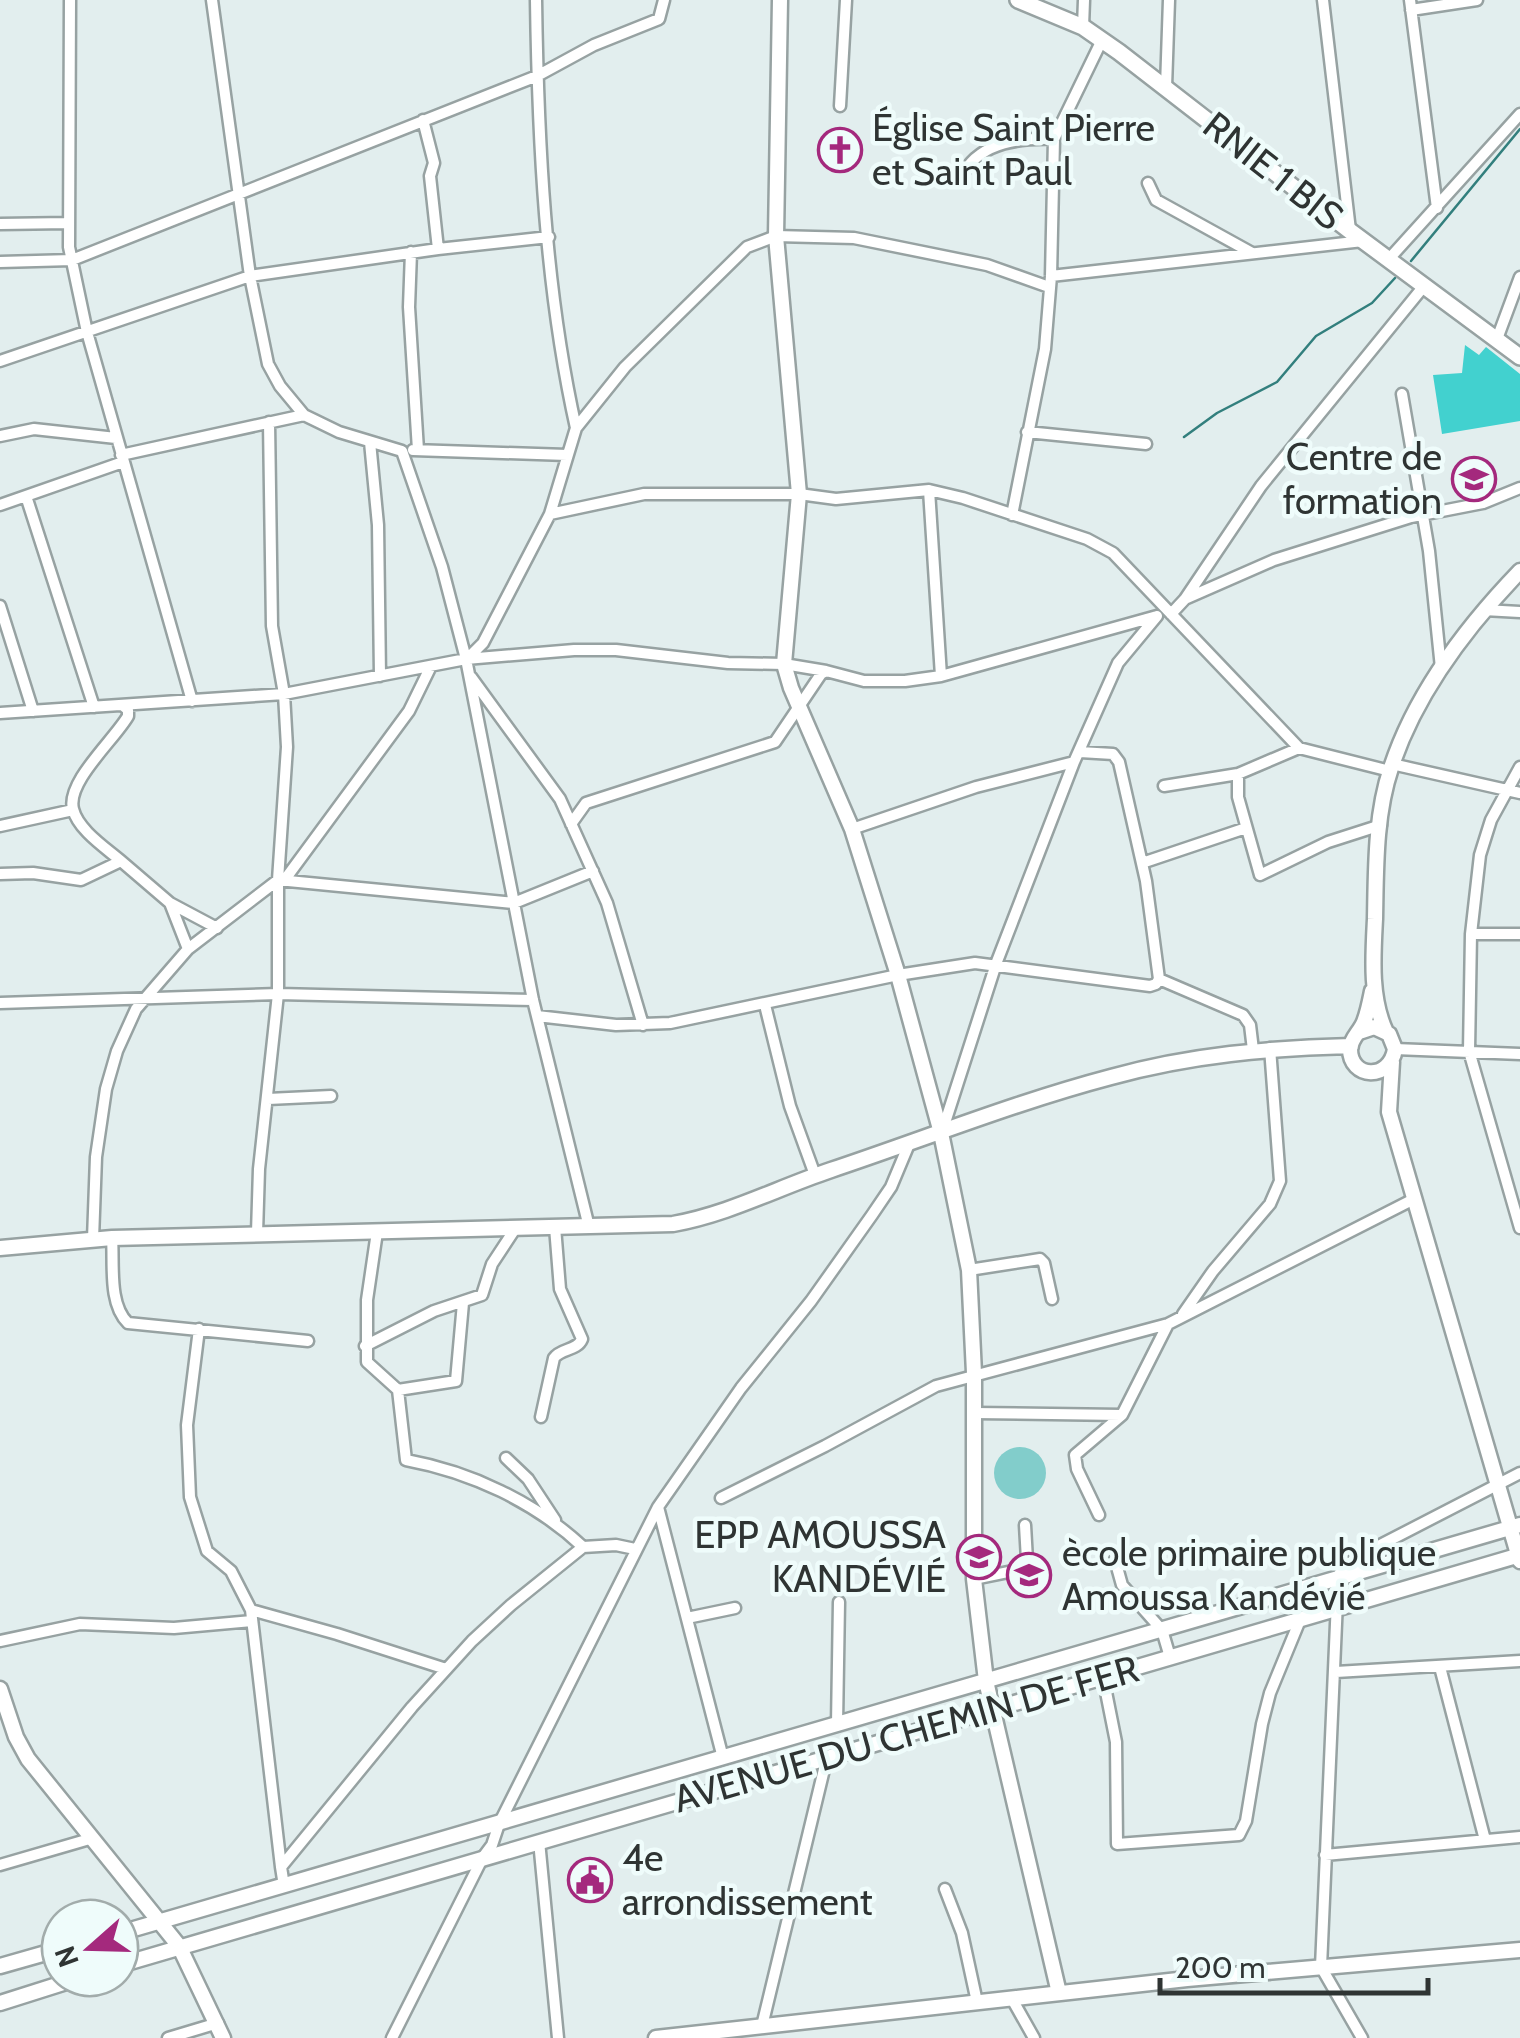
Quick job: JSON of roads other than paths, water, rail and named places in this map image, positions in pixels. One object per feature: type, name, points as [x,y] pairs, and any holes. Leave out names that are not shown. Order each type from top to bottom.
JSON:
[{"type":"main road","name":"RNIE 1 BIS","points":[[1018,0],[1083,27],[1102,40],[1520,357]]},
{"type":"street","points":[[70,0],[68,222],[72,260],[87,332],[192,701]]},
{"type":"street","points":[[212,0],[250,276],[268,364],[280,386],[304,414],[402,451],[567,456]]},
{"type":"street","points":[[536,0],[537,76],[549,237],[561,350],[576,428]]},
{"type":"street","points":[[0,262],[72,260],[239,195],[537,76],[594,45],[658,20],[664,0]]},
{"type":"street","points":[[780,0],[776,236],[799,494],[784,664],[852,829],[942,1133],[969,1270],[974,1373],[974,1578],[986,1681],[1059,1993]]},
{"type":"street","points":[[840,106],[846,0]]},
{"type":"street","points":[[1083,27],[1084,0]]},
{"type":"street","points":[[1166,87],[1169,0]]},
{"type":"street","points":[[466,659],[483,642],[550,514],[576,428],[626,368],[747,247],[776,236],[854,238],[1050,281],[1356,236],[1323,0],[1312,0]]},
{"type":"street","points":[[1437,208],[1411,5],[1477,0]]},
{"type":"street","points":[[1012,516],[1044,349],[1054,139],[1102,40]]},
{"type":"street","points":[[1388,260],[1520,114]]},
{"type":"street","points":[[423,120],[434,163],[430,176],[438,248]]},
{"type":"street","points":[[964,172],[970,162],[1006,142],[1054,139]]},
{"type":"street","points":[[1148,182],[1156,200],[1253,253]]},
{"type":"street","points":[[0,224],[68,222]]},
{"type":"street","points":[[0,361],[250,276],[438,248],[549,237]]},
{"type":"street","points":[[411,252],[409,307],[418,450]]},
{"type":"street","points":[[1497,339],[1520,277]]},
{"type":"street","points":[[1184,598],[1261,486],[1424,286]]},
{"type":"street","points":[[1402,394],[1424,515],[1442,669]]},
{"type":"street","points":[[0,504],[122,458],[304,414]]},
{"type":"street","points":[[257,1234],[258,1169],[278,994],[288,747],[272,626],[269,422]]},
{"type":"street","points":[[0,436],[34,429],[116,438]]},
{"type":"street","points":[[1028,432],[1146,444]]},
{"type":"street","points":[[370,442],[378,526],[380,676]]},
{"type":"street","points":[[402,451],[442,567],[466,659],[533,1000],[589,1226]]},
{"type":"street","points":[[942,1133],[996,964],[1118,663],[1184,598],[1274,560],[1424,515],[1483,503],[1520,488]]},
{"type":"street","points":[[929,490],[941,676]]},
{"type":"street","points":[[550,514],[644,494],[799,494],[836,499],[929,490],[963,498],[1104,546],[1299,748],[1520,793]]},
{"type":"street","points":[[26,496],[94,707]]},
{"type":"street","points":[[1519,1558],[1515,1526],[1498,1485],[1389,1112],[1352,1058],[1374,980],[1380,825],[1391,768],[1442,669],[1482,610],[1520,571]]},
{"type":"street","points":[[0,606],[33,711]]},
{"type":"street","points":[[1482,610],[1520,612]]},
{"type":"street","points":[[0,713],[284,694],[466,659],[616,650],[728,663],[784,664],[864,680],[905,681],[941,676],[1165,613]]},
{"type":"street","points":[[93,1238],[96,1156],[106,1089],[118,1051],[143,1001],[188,948],[282,879],[409,711],[431,666]]},
{"type":"street","points":[[560,799],[586,803],[774,742],[820,674],[826,672]]},
{"type":"street","points":[[470,677],[560,799],[607,903],[644,1026]]},
{"type":"street","points":[[122,705],[128,716],[84,774],[73,797],[73,810],[93,837],[170,903],[217,928]]},
{"type":"street","points":[[1164,786],[1238,774],[1299,748]]},
{"type":"street","points":[[852,829],[976,786],[1078,757],[1117,756],[1142,863],[1159,979]]},
{"type":"street","points":[[1520,767],[1491,820],[1480,855],[1471,934],[1469,1052],[1520,1228]]},
{"type":"street","points":[[1238,774],[1238,797],[1259,871],[1264,875],[1328,842],[1380,825]]},
{"type":"street","points":[[571,824],[586,803]]},
{"type":"street","points":[[0,826],[73,810]]},
{"type":"street","points":[[1142,863],[1246,828]]},
{"type":"street","points":[[0,874],[33,873],[80,880],[121,861]]},
{"type":"street","points":[[282,879],[514,903],[594,872]]},
{"type":"street","points":[[170,903],[188,948]]},
{"type":"street","points":[[1471,934],[1520,934]]},
{"type":"street","points":[[537,1016],[644,1026],[765,1005],[898,974],[975,963],[1150,986],[1159,979]]},
{"type":"street","points":[[1159,979],[1242,1015],[1250,1025],[1253,1050]]},
{"type":"street","points":[[1374,980],[1378,1010],[1394,1056],[1389,1112]]},
{"type":"street","points":[[0,1004],[278,994],[533,1000]]},
{"type":"street","points":[[765,1005],[790,1106],[815,1176]]},
{"type":"street","points":[[0,1248],[93,1238],[651,1226],[697,1220],[745,1206],[815,1176],[1018,1104],[1114,1076],[1253,1050],[1355,1039],[1371,1027],[1386,1032]]},
{"type":"street","points":[[1183,1314],[1276,1192],[1280,1181],[1270,1048]]},
{"type":"street","points":[[1362,1070],[1378,1072],[1394,1056],[1520,1054]]},
{"type":"street","points":[[268,1099],[331,1096]]},
{"type":"street","points":[[392,2038],[492,1846],[498,1824],[658,1507],[872,1215],[891,1187],[909,1144]]},
{"type":"street","points":[[721,1498],[936,1386],[1168,1324],[1414,1199]]},
{"type":"street","points":[[541,1417],[554,1358],[557,1353],[577,1346],[582,1338],[560,1289],[555,1227]]},
{"type":"street","points":[[365,1346],[434,1311],[485,1292],[492,1264],[515,1229]]},
{"type":"street","points":[[377,1232],[367,1300],[366,1362],[398,1390],[406,1460],[465,1475],[555,1520]]},
{"type":"street","points":[[112,1238],[120,1315],[128,1322],[308,1340]]},
{"type":"street","points":[[969,1270],[1040,1259],[1052,1299]]},
{"type":"street","points":[[398,1390],[456,1381],[463,1303]]},
{"type":"street","points":[[1099,1515],[1075,1456],[1122,1415],[1168,1324]]},
{"type":"street","points":[[199,1330],[187,1425],[190,1497],[207,1551],[230,1571],[252,1615],[284,1886]]},
{"type":"street","points":[[974,1413],[1122,1415]]},
{"type":"street","points":[[506,1458],[528,1478],[555,1520],[584,1547]]},
{"type":"street","points":[[1362,2038],[1321,1967],[1338,1578],[1341,1570],[1359,1556],[1520,1473]]},
{"type":"street","points":[[658,1507],[724,1758]]},
{"type":"street","points":[[974,1578],[1023,1569],[1027,1560],[1025,1525]]},
{"type":"street","name":"AVENUE DU CHEMIN DE FER","points":[[140,1928],[1515,1526]]},
{"type":"street","points":[[281,1867],[446,1669],[511,1605],[584,1547],[616,1545],[635,1549]]},
{"type":"street","name":"AVENUE DU CHEMIN DE FER","points":[[140,1959],[1519,1558]]},
{"type":"street","points":[[1115,1560],[1122,1585],[1162,1630],[1170,1657]]},
{"type":"street","points":[[837,1724],[839,1602]]},
{"type":"street","points":[[687,1618],[735,1608]]},
{"type":"street","points":[[0,1641],[80,1624],[174,1628],[252,1615],[446,1669]]},
{"type":"street","points":[[1103,1677],[1116,1742],[1117,1844],[1239,1835],[1246,1821],[1270,1693],[1300,1620]]},
{"type":"street","points":[[1336,1672],[1520,1661]]},
{"type":"street","points":[[1440,1667],[1485,1840]]},
{"type":"street","points":[[0,1689],[28,1760],[179,1946],[220,2031],[168,2038]]},
{"type":"street","points":[[762,2026],[826,1757]]},
{"type":"street","points":[[1325,1854],[1520,1837]]},
{"type":"street","points":[[0,1865],[93,1838]]},
{"type":"street","points":[[539,1841],[558,2038]]},
{"type":"street","points":[[946,1888],[962,1933],[977,2002]]},
{"type":"street","points":[[656,2038],[1059,1993],[1520,1950]]},
{"type":"street","points":[[0,1966],[40,1955]]},
{"type":"street","points":[[0,2003],[40,1990]]},
{"type":"street","points":[[1012,1999],[1034,2038]]},
{"type":"waterway","points":[[1411,261],[1520,129]]},
{"type":"waterway","points":[[1184,437],[1217,413],[1277,382],[1316,336],[1372,303],[1395,278]]},
{"type":"place","name":"Église Saint Pierre et Saint Paul","points":[[840,150]]},
{"type":"place","name":"Centre de formation","points":[[1474,479]]},
{"type":"place","name":"EPP AMOUSSA KANDÉVIÉ","points":[[979,1557]]},
{"type":"place","name":"ècole primaire publique Amoussa Kandévié","points":[[1029,1575]]},
{"type":"place","name":"4e arrondissement","points":[[590,1880]]}]
